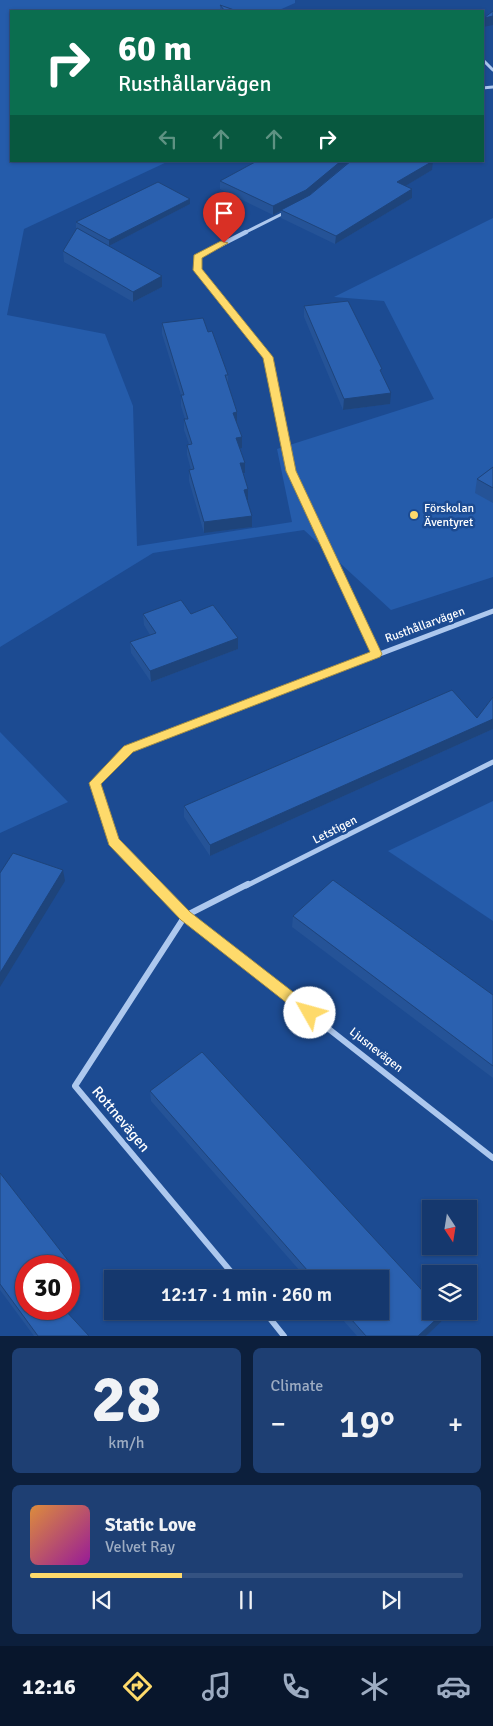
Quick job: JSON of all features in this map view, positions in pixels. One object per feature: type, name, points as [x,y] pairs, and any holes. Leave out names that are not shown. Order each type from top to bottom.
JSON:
[{"type":"street","points":[[484,61],[493,70]]},
{"type":"street","points":[[488,64],[493,63]]},
{"type":"street","points":[[291,209],[197,257],[198,270],[268,357],[291,471],[376,654]]},
{"type":"street","name":"Rusthållarvägen","points":[[95,783],[129,749],[493,611]]},
{"type":"street","name":"Letstigen","points":[[185,916],[493,762]]},
{"type":"street","name":"Ljusnevägen","points":[[95,783],[114,842],[185,916],[493,1158]]},
{"type":"street","name":"Rottnevägen","points":[[185,916],[75,1086],[229,1270]]},
{"type":"street","points":[[271,1320],[284,1336]]},
{"type":"shaded area","points":[[0,0],[295,0],[295,3],[279,10],[10,10],[10,162],[167,162],[24,229],[7,315],[105,334],[133,406],[137,546],[292,522],[277,449],[434,399],[384,301],[334,297],[493,218],[493,577],[391,610],[304,530],[153,553],[0,647]]},
{"type":"shaded area","points":[[0,732],[68,802],[0,833]]},
{"type":"shaded area","points":[[493,801],[493,921],[388,851]]},
{"type":"building","points":[[220,5],[234,10],[224,10]]},
{"type":"building","points":[[493,11],[493,16],[484,18]]},
{"type":"building","points":[[255,162],[340,162],[306,190],[273,206],[220,181]]},
{"type":"building","points":[[350,162],[431,162],[397,182],[412,189],[336,236],[281,210],[310,195]]},
{"type":"building","points":[[158,182],[190,199],[109,240],[76,222]]},
{"type":"building","points":[[77,228],[162,276],[133,292],[63,251]]},
{"type":"building","points":[[348,301],[382,369],[380,370],[391,393],[344,399],[304,306]]},
{"type":"building","points":[[203,318],[208,332],[212,331],[228,375],[225,375],[237,412],[233,413],[242,437],[236,438],[245,463],[240,463],[248,489],[244,490],[252,516],[204,522],[189,470],[194,469],[187,445],[192,444],[184,419],[188,419],[181,395],[184,395],[162,323]]},
{"type":"building","points":[[493,467],[493,488],[477,479]]},
{"type":"building","points":[[181,600],[191,614],[213,605],[238,638],[150,671],[130,642],[156,633],[143,614]]},
{"type":"building","points":[[452,690],[477,718],[493,697],[493,719],[210,845],[184,806]]},
{"type":"building","points":[[13,853],[63,870],[0,973],[0,873]]},
{"type":"building","points":[[333,880],[493,995],[493,1066],[293,916]]},
{"type":"building","points":[[202,1052],[422,1290],[422,1320],[435,1320],[418,1336],[366,1336],[352,1320],[389,1320],[389,1270],[307,1270],[150,1091]]},
{"type":"building","points":[[0,1173],[64,1255],[15,1255],[15,1305],[0,1284]]},
{"type":"building","points":[[26,1320],[74,1320],[89,1336],[38,1336]]},
{"type":"place","name":"Förskolan Äventyret","points":[[414,515]]},
{"type":"route","points":[[224,243],[197,257],[198,270],[268,357],[291,471],[376,654],[129,749],[95,783],[114,842],[185,916],[310,1013]]}]
